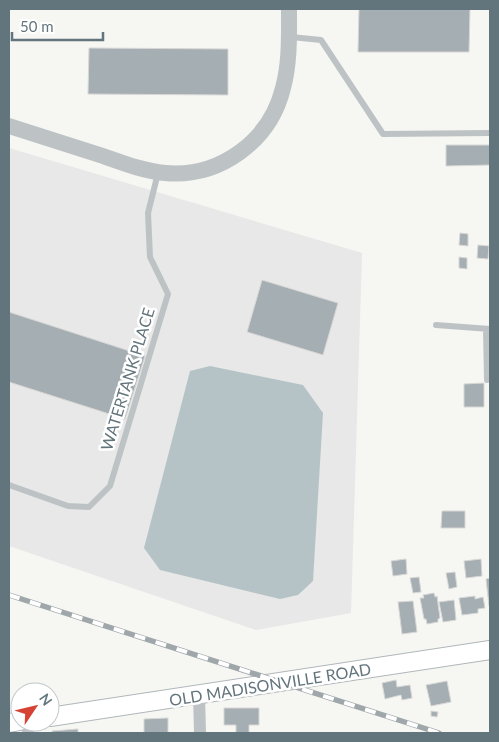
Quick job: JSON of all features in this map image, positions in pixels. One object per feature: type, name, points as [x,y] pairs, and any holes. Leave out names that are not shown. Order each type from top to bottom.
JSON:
[{"type":"main road","name":"OLD MADISONVILLE ROAD","points":[[60,716],[490,650]]},
{"type":"street","points":[[9,126],[126,164],[158,172],[183,173],[218,166],[247,148],[269,121],[283,90],[289,37],[289,9]]},
{"type":"street","points":[[199,695],[200,733]]},
{"type":"lane","points":[[289,37],[321,40],[383,134],[490,133]]},
{"type":"lane","name":"WATERTANK PLACE","points":[[9,485],[68,506],[89,507],[110,486],[168,294],[150,257],[148,214],[158,172]]},
{"type":"lane","points":[[436,325],[488,328],[487,380]]},
{"type":"shaded area","points":[[9,148],[362,253],[351,613],[256,630],[9,546]]},
{"type":"shaded area","points":[[210,366],[303,385],[323,413],[313,581],[298,595],[280,599],[160,570],[144,548],[190,371]]},
{"type":"building","points":[[359,9],[470,9],[469,52],[358,52]]},
{"type":"building","points":[[89,48],[228,49],[228,95],[88,94]]},
{"type":"building","points":[[446,145],[490,145],[490,165],[446,166]]},
{"type":"building","points":[[460,233],[468,234],[468,246],[459,245]]},
{"type":"building","points":[[478,245],[489,246],[488,259],[477,258]]},
{"type":"building","points":[[459,257],[467,258],[467,269],[459,268]]},
{"type":"building","points":[[262,280],[338,303],[323,355],[247,332]]},
{"type":"building","points":[[9,312],[145,356],[125,419],[9,382]]},
{"type":"building","points":[[484,383],[484,407],[464,407],[464,384]]},
{"type":"building","points":[[442,511],[465,511],[465,528],[441,528]]},
{"type":"building","points":[[406,559],[407,574],[393,576],[391,561]]},
{"type":"building","points":[[481,559],[482,576],[466,578],[464,561]]},
{"type":"building","points":[[455,572],[457,587],[449,589],[446,573]]},
{"type":"building","points":[[419,577],[421,592],[413,593],[410,578]]},
{"type":"building","points":[[490,578],[490,606],[489,606],[486,579]]},
{"type":"building","points":[[434,593],[435,597],[437,596],[440,618],[438,622],[427,624],[426,619],[424,619],[420,598],[424,598],[423,595]]},
{"type":"building","points":[[475,596],[475,599],[483,597],[485,608],[478,609],[478,613],[462,615],[459,598]]},
{"type":"building","points":[[454,600],[456,620],[443,622],[439,602]]},
{"type":"building","points":[[413,601],[417,632],[402,634],[398,602]]},
{"type":"building","points":[[396,680],[397,687],[410,685],[412,698],[402,700],[401,695],[385,699],[382,683]]},
{"type":"building","points":[[447,681],[451,702],[431,706],[426,685]]},
{"type":"building","points":[[224,708],[259,708],[259,725],[249,725],[249,733],[236,733],[236,725],[224,725]]},
{"type":"building","points":[[431,711],[438,712],[437,717],[431,716]]},
{"type":"building","points":[[168,718],[168,733],[144,733],[144,719]]},
{"type":"building","points":[[78,729],[78,733],[52,733],[60,732],[60,730]]},
{"type":"railway","points":[[9,595],[439,733]]}]
